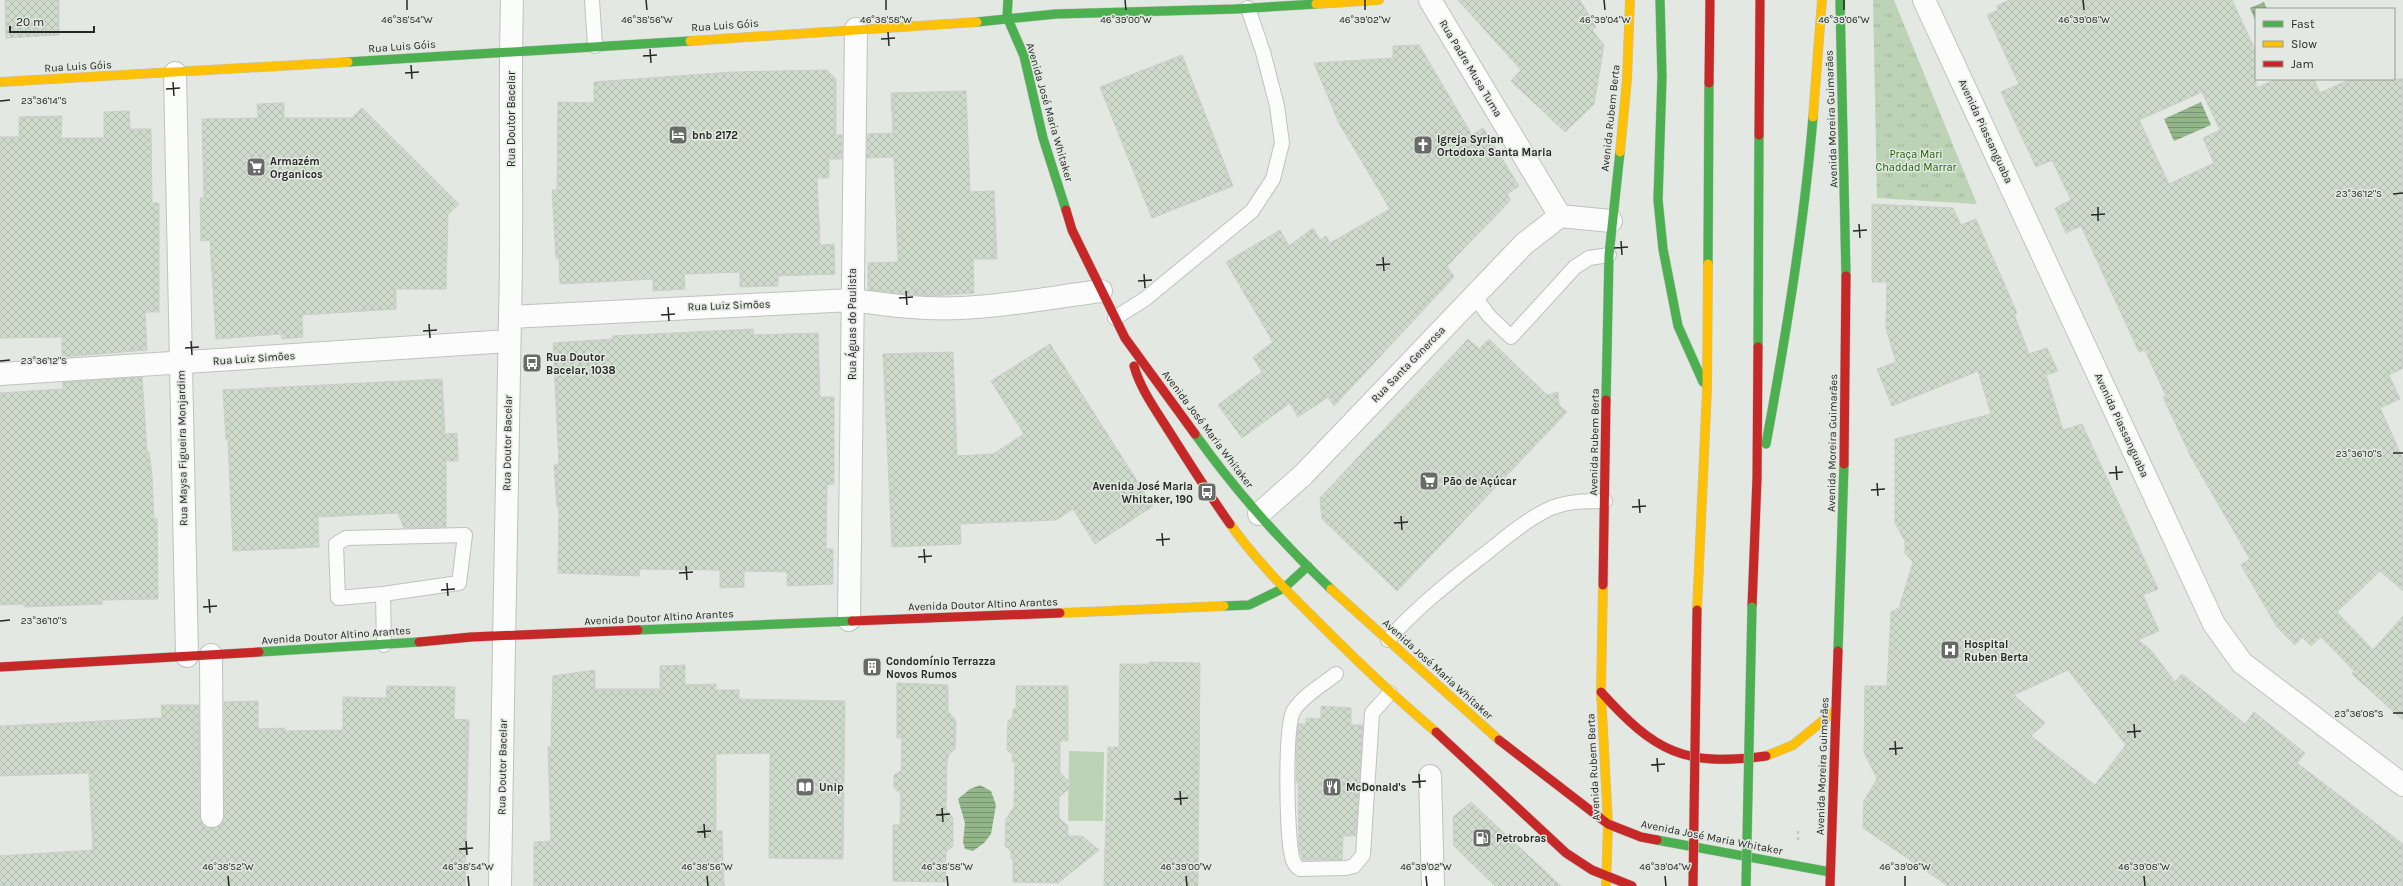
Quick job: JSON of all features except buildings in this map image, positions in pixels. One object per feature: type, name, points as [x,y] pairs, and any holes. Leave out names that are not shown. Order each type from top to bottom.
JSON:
[{"type":"main road","name":"Avenida José Maria Whitaker","points":[[1008,0],[1007,17],[1024,56],[1043,138],[1072,230],[1101,291],[1126,338],[1215,462],[1259,514],[1308,566],[1516,755],[1608,824],[1641,837],[1830,872]]},
{"type":"main road","name":"Rua Luis Góis","points":[[0,82],[175,73],[856,29],[960,24],[1007,17],[1056,14],[1379,0]]},
{"type":"main road","name":"Avenida Rubem Berta","points":[[1606,886],[1608,824],[1601,692],[1608,255],[1627,79],[1630,0]]},
{"type":"main road","points":[[1660,0],[1662,77],[1658,200],[1663,249],[1678,326],[1707,389]]},
{"type":"main road","points":[[1693,886],[1697,610],[1707,389],[1710,0]]},
{"type":"main road","points":[[1746,886],[1752,607],[1757,478],[1760,0]]},
{"type":"main road","points":[[1757,478],[1768,439],[1787,329],[1808,176],[1822,0]]},
{"type":"main road","name":"Avenida Moreira Guimarães","points":[[1830,886],[1843,517],[1847,235],[1840,0]]},
{"type":"main road","points":[[999,6],[1007,17]]},
{"type":"main road","name":"Avenida José Maria Whitaker","points":[[1126,338],[1137,378],[1203,485],[1248,549],[1284,588],[1390,693],[1445,740],[1566,853],[1592,870],[1632,886]]},
{"type":"main road","name":"Avenida Doutor Altino Arantes","points":[[0,667],[384,645],[502,636],[849,620],[1249,605],[1284,588],[1308,566]]},
{"type":"main road","points":[[1601,692],[1621,715],[1656,743],[1684,756],[1700,759],[1765,756],[1778,753],[1804,737],[1836,710]]},
{"type":"street","name":"Rua Doutor Bacelar","points":[[500,886],[504,675],[502,636],[510,316],[512,0]]},
{"type":"street","name":"Rua Padre Musa Tuma","points":[[1430,0],[1560,216]]},
{"type":"street","name":"Avenida Piassanguaba","points":[[1930,2],[2214,624],[2242,663],[2403,785]]},
{"type":"street","name":"Rua Águas do Paulista","points":[[849,620],[856,29]]},
{"type":"street","name":"Rua Maysa Figueira Monjardim","points":[[175,73],[187,656]]},
{"type":"street","points":[[1560,216],[1611,221]]},
{"type":"street","name":"Rua Santa Generosa","points":[[1259,514],[1303,475],[1524,244],[1560,216]]},
{"type":"street","name":"Rua Luiz Simões","points":[[510,316],[852,300],[906,308],[961,308],[1038,301],[1101,291]]},
{"type":"street","name":"Rua Luiz Simões","points":[[0,374],[509,341]]},
{"type":"street","points":[[210,655],[212,816]]},
{"type":"street","points":[[1430,776],[1433,886]]},
{"type":"lane","points":[[592,0],[595,46]]},
{"type":"lane","points":[[1116,318],[1145,299],[1252,211],[1273,178],[1282,143],[1277,106],[1263,52],[1247,5]]},
{"type":"lane","points":[[1473,296],[1490,317],[1511,337],[1575,267],[1589,258],[1608,255]]},
{"type":"lane","points":[[1388,640],[1410,614],[1514,531],[1551,508],[1571,502],[1605,500]]},
{"type":"lane","points":[[465,535],[459,582],[383,594],[338,598],[336,544],[346,538],[465,535]]},
{"type":"lane","points":[[383,594],[384,645]]},
{"type":"lane","points":[[1336,674],[1303,700],[1294,710],[1289,722],[1290,841],[1292,857],[1296,867],[1300,869],[1346,868],[1354,866],[1363,855],[1372,713],[1390,693]]},
{"type":"path","points":[[1798,831],[1798,841]]},
{"type":"green space","name":"Praça Mari Chaddad Marrar","points":[[1873,0],[1894,0],[1977,204],[1877,198]]},
{"type":"green space","points":[[1069,751],[1104,752],[1103,821],[1068,821]]},
{"type":"shaded area","points":[[2264,2],[2267,8],[2255,8],[2255,20],[2250,8]]},
{"type":"shaded area","points":[[2201,102],[2211,125],[2174,141],[2164,119]]},
{"type":"shaded area","points":[[980,785],[991,791],[996,805],[991,834],[984,843],[973,851],[965,849],[963,842],[965,823],[958,799],[970,789]]},
{"type":"traffic: fast","points":[[1008,0],[1007,17],[1024,56],[1043,138],[1066,210]]},
{"type":"traffic: fast","points":[[1660,0],[1662,77],[1658,200],[1663,249],[1678,326],[1703,382]]},
{"type":"traffic: fast","points":[[1840,0],[1846,276]]},
{"type":"traffic: fast","points":[[977,22],[1056,14],[1235,9],[1316,4]]},
{"type":"traffic: fast","points":[[348,62],[690,41]]},
{"type":"traffic: fast","points":[[1708,264],[1709,83]]},
{"type":"traffic: fast","points":[[1766,444],[1794,281],[1805,199],[1813,117]]},
{"type":"traffic: fast","points":[[1758,347],[1759,135]]},
{"type":"traffic: fast","points":[[1606,400],[1609,255],[1620,152]]},
{"type":"traffic: fast","points":[[1195,434],[1210,455],[1259,515],[1294,553],[1331,589]]},
{"type":"traffic: fast","points":[[1838,651],[1844,464]]},
{"type":"traffic: fast","points":[[1224,606],[1249,605],[1284,588],[1308,566]]},
{"type":"traffic: fast","points":[[1746,886],[1752,607]]},
{"type":"traffic: fast","points":[[638,630],[852,621]]},
{"type":"traffic: fast","points":[[259,652],[419,642]]},
{"type":"traffic: fast","points":[[1657,840],[1830,872]]},
{"type":"traffic: slow","points":[[1316,4],[1379,0]]},
{"type":"traffic: slow","points":[[1620,152],[1627,79],[1630,0]]},
{"type":"traffic: slow","points":[[1813,117],[1822,0]]},
{"type":"traffic: slow","points":[[690,41],[977,22]]},
{"type":"traffic: slow","points":[[0,82],[348,62]]},
{"type":"traffic: slow","points":[[1697,610],[1707,389],[1708,264]]},
{"type":"traffic: slow","points":[[1230,524],[1262,564],[1336,640],[1436,732]]},
{"type":"traffic: slow","points":[[1603,585],[1601,692],[1608,824],[1606,886]]},
{"type":"traffic: slow","points":[[1331,589],[1499,740]]},
{"type":"traffic: slow","points":[[1060,613],[1224,606]]},
{"type":"traffic: slow","points":[[1766,756],[1793,745],[1836,710]]},
{"type":"traffic: jam","points":[[1709,83],[1710,0]]},
{"type":"traffic: jam","points":[[1759,135],[1760,0]]},
{"type":"traffic: jam","points":[[1066,210],[1072,230],[1125,338],[1195,434]]},
{"type":"traffic: jam","points":[[1844,464],[1846,276]]},
{"type":"traffic: jam","points":[[1752,607],[1757,478],[1758,347]]},
{"type":"traffic: jam","points":[[1134,366],[1140,382],[1153,406],[1230,524]]},
{"type":"traffic: jam","points":[[1603,585],[1606,400]]},
{"type":"traffic: jam","points":[[1693,886],[1697,610]]},
{"type":"traffic: jam","points":[[852,621],[1060,613]]},
{"type":"traffic: jam","points":[[419,642],[471,637],[638,630]]},
{"type":"traffic: jam","points":[[1830,886],[1838,651]]},
{"type":"traffic: jam","points":[[0,667],[259,652]]},
{"type":"traffic: jam","points":[[1601,692],[1638,729],[1655,742],[1673,751],[1713,759],[1738,759],[1766,756]]},
{"type":"traffic: jam","points":[[1436,732],[1566,853],[1592,870],[1632,886]]},
{"type":"traffic: jam","points":[[1499,740],[1608,824],[1641,837],[1657,840]]},
{"type":"place","name":"bnb 2172","points":[[678,135]]},
{"type":"place","name":"Igreja Syrian Ortodoxa Santa Maria","points":[[1423,145]]},
{"type":"place","name":"Armazém Organicos","points":[[256,167]]},
{"type":"place","name":"Rua Doutor Bacelar, 1038","points":[[532,363]]},
{"type":"place","name":"Pão de Açúcar","points":[[1429,481]]},
{"type":"place","name":"Avenida José Maria Whitaker, 190","points":[[1207,492]]},
{"type":"place","name":"Hospital Ruben Berta","points":[[1950,650]]},
{"type":"place","name":"Condomínio Terrazza Novos Rumos","points":[[872,667]]},
{"type":"place","name":"Unip","points":[[805,787]]},
{"type":"place","name":"McDonald's","points":[[1332,787]]},
{"type":"place","name":"Petrobras","points":[[1482,838]]}]
